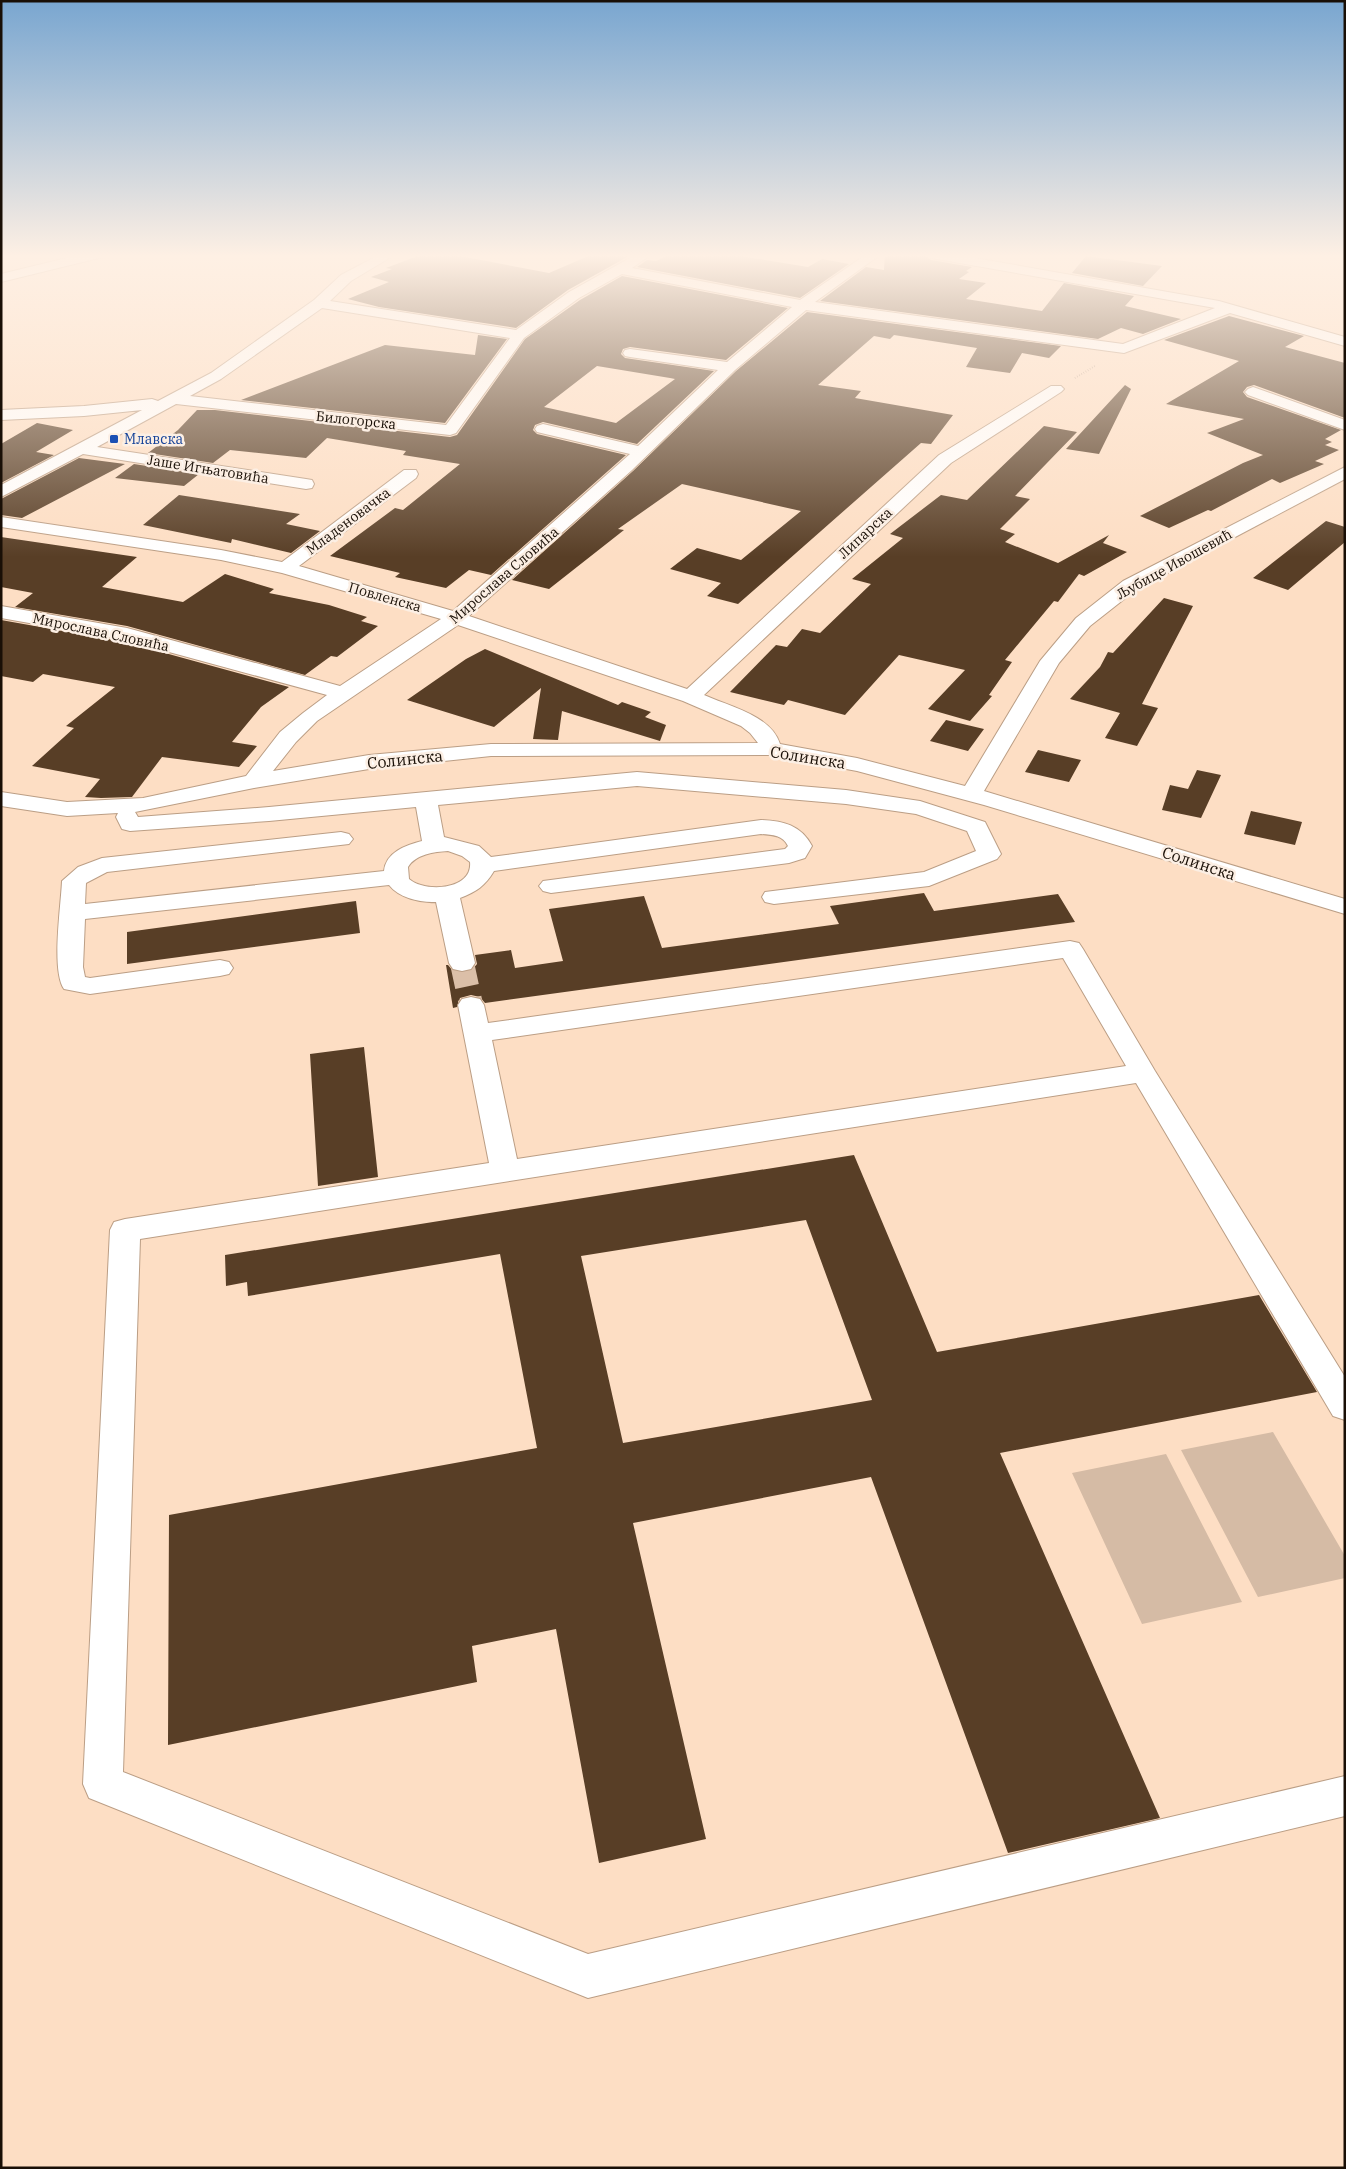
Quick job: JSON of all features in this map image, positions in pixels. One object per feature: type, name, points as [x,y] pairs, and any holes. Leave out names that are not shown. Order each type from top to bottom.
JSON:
[{"type":"street","points":[[1,492],[216,376],[246,355]]},
{"type":"street","name":"Билогорска","points":[[169,401],[450,430],[504,355]]},
{"type":"street","points":[[646,355],[730,367]]},
{"type":"street","name":"Мирослава Словића","points":[[1,612],[127,634],[343,693],[456,618],[744,355]]},
{"type":"street","name":"Липарска","points":[[690,697],[945,459],[1056,389]]},
{"type":"street","points":[[1253,392],[1345,424]]},
{"type":"street","points":[[1,415],[84,411],[169,401]]},
{"type":"street","points":[[543,429],[640,452]]},
{"type":"street","name":"Јаше Игњатовића","points":[[81,449],[306,484]]},
{"type":"street","name":"Љубице Ивошевић","points":[[971,794],[1050,661],[1082,622],[1130,585],[1345,472]]},
{"type":"street","name":"Младеновачка","points":[[285,568],[410,474]]},
{"type":"street","name":"Повленска","points":[[1,522],[121,539],[285,568],[456,618],[690,697],[753,725],[764,733],[771,750]]},
{"type":"street","points":[[254,781],[288,737],[343,693]]},
{"type":"street","name":"Солинска","points":[[1,799],[68,809],[143,805],[254,781],[369,762],[491,750],[771,750],[817,755],[971,794],[1269,886],[1345,906]]},
{"type":"street","points":[[123,806],[130,824],[269,814],[637,779],[846,797],[920,808],[977,827],[989,854],[930,879],[774,897]]},
{"type":"street","points":[[426,798],[434,845]]},
{"type":"street","points":[[483,865],[761,827],[788,831],[797,839],[800,846],[797,853],[789,856],[551,886]]},
{"type":"street","points":[[220,968],[90,986],[73,983],[70,967],[74,881],[86,872],[102,865],[341,839]]},
{"type":"street","points":[[449,844],[473,851],[480,858],[483,865],[483,872],[478,880],[465,889],[447,895],[426,895],[409,890],[400,884],[396,877],[396,870],[404,857],[420,848],[434,845],[449,844]]},
{"type":"street","points":[[72,913],[396,877]]},
{"type":"street","points":[[447,895],[462,963]]},
{"type":"street","points":[[477,1033],[1070,949],[1345,1406]]},
{"type":"street","points":[[471,1005],[505,1171]]},
{"type":"street","points":[[1143,1073],[125,1230],[103,1784],[588,1976],[1345,1796]]},
{"type":"path","points":[[1056,389],[1113,355]]},
{"type":"shaded area","points":[[1273,1432],[1345,1556],[1345,1578],[1258,1597],[1181,1450]]},
{"type":"shaded area","points":[[1166,1454],[1242,1602],[1142,1624],[1072,1473]]},
{"type":"building","points":[[358,355],[495,355],[445,423],[241,400]]},
{"type":"building","points":[[514,355],[622,355],[625,358],[714,371],[637,444],[543,422],[535,425],[533,430],[537,434],[626,455],[491,575],[469,570],[446,588],[395,577],[400,573],[330,556],[395,508],[403,510],[460,464],[403,455],[406,451],[327,438],[306,458],[230,450],[213,463],[148,453],[178,430],[197,410],[215,410],[450,437],[457,435]],"holes":[[[597,366],[675,379],[616,423],[544,407]]]},
{"type":"building","points":[[691,355],[732,355],[726,360]]},
{"type":"building","points":[[755,355],[852,355],[818,385],[861,391],[855,398],[953,415],[931,444],[921,443],[738,604],[707,596],[721,583],[670,569],[697,548],[741,560],[801,511],[682,484],[618,529],[624,530],[549,589],[512,580],[633,471],[736,371]]},
{"type":"building","points":[[973,355],[1021,355],[1010,373],[966,367]]},
{"type":"building","points":[[1034,355],[1052,355],[1049,358]]},
{"type":"building","points":[[1218,355],[1316,355],[1345,363],[1345,418],[1254,385],[1247,387],[1243,392],[1247,397],[1341,430],[1325,439],[1332,442],[1325,445],[1339,450],[1315,461],[1324,464],[1280,483],[1272,479],[1211,511],[1208,510],[1169,528],[1140,516],[1243,463],[1263,455],[1207,433],[1244,419],[1166,404],[1239,361]]},
{"type":"building","points":[[1125,385],[1131,389],[1099,454],[1066,449]]},
{"type":"building","points":[[37,423],[73,430],[36,452],[54,455],[1,483],[1,444]]},
{"type":"building","points":[[1044,426],[1077,432],[1015,496],[1030,499],[1000,529],[1015,534],[1005,542],[1058,563],[1109,535],[1103,543],[1127,552],[1084,576],[1079,574],[1058,602],[1054,601],[1005,660],[1012,662],[989,695],[992,696],[970,721],[928,709],[965,670],[899,655],[845,715],[788,700],[784,705],[730,692],[776,645],[787,647],[802,629],[820,633],[871,584],[852,579],[903,538],[890,534],[941,495],[967,500]]},
{"type":"building","points":[[79,458],[125,464],[22,518],[1,515],[1,499]]},
{"type":"building","points":[[134,464],[199,474],[184,486],[115,478]]},
{"type":"building","points":[[179,495],[300,514],[286,524],[320,531],[291,553],[232,539],[231,543],[143,525]]},
{"type":"building","points":[[1326,521],[1345,527],[1345,542],[1288,590],[1253,578]]},
{"type":"building","points":[[1,537],[137,557],[102,587],[183,602],[225,574],[274,589],[269,593],[329,605],[367,617],[361,621],[378,626],[337,657],[331,656],[305,675],[127,626],[15,607],[33,593],[1,587]]},
{"type":"building","points":[[1164,598],[1193,606],[1142,704],[1158,708],[1137,746],[1105,738],[1120,713],[1070,699],[1100,667],[1108,652],[1113,653]]},
{"type":"building","points":[[1,620],[125,642],[289,687],[261,707],[232,742],[257,746],[239,767],[162,757],[132,797],[85,797],[100,779],[32,766],[74,728],[66,726],[115,687],[43,674],[33,682],[1,676]]},
{"type":"building","points":[[485,649],[618,705],[622,702],[651,712],[645,717],[666,725],[660,741],[562,711],[558,740],[533,739],[541,688],[494,727],[407,700],[466,659]]},
{"type":"building","points":[[946,720],[984,729],[968,751],[930,741]]},
{"type":"building","points":[[1038,750],[1081,760],[1069,782],[1025,772]]},
{"type":"building","points":[[1197,770],[1221,775],[1201,818],[1162,810],[1170,785],[1188,789]]},
{"type":"building","points":[[1251,811],[1302,822],[1295,845],[1244,834]]},
{"type":"building","points":[[924,893],[934,911],[1058,894],[1075,922],[485,1003],[480,997],[471,995],[460,998],[457,1007],[453,1008],[446,965],[453,971],[462,973],[471,971],[477,964],[475,955],[511,950],[515,968],[563,961],[549,909],[644,896],[662,948],[839,924],[830,906]]},
{"type":"building","points":[[356,901],[360,933],[127,964],[127,932]]},
{"type":"building","points":[[364,1047],[378,1177],[318,1186],[310,1054]]},
{"type":"building","points":[[854,1155],[937,1352],[1259,1295],[1317,1392],[1000,1453],[1160,1818],[1008,1853],[871,1477],[633,1523],[706,1839],[599,1863],[556,1629],[472,1646],[477,1682],[168,1745],[169,1515],[537,1448],[500,1254],[248,1296],[247,1282],[226,1286],[225,1255]],"holes":[[[806,1220],[872,1400],[623,1443],[581,1256]]]},
{"type":"tunnel","points":[[462,963],[471,1005]]},
{"type":"place","name":"Млавска","points":[[114,439]]}]
